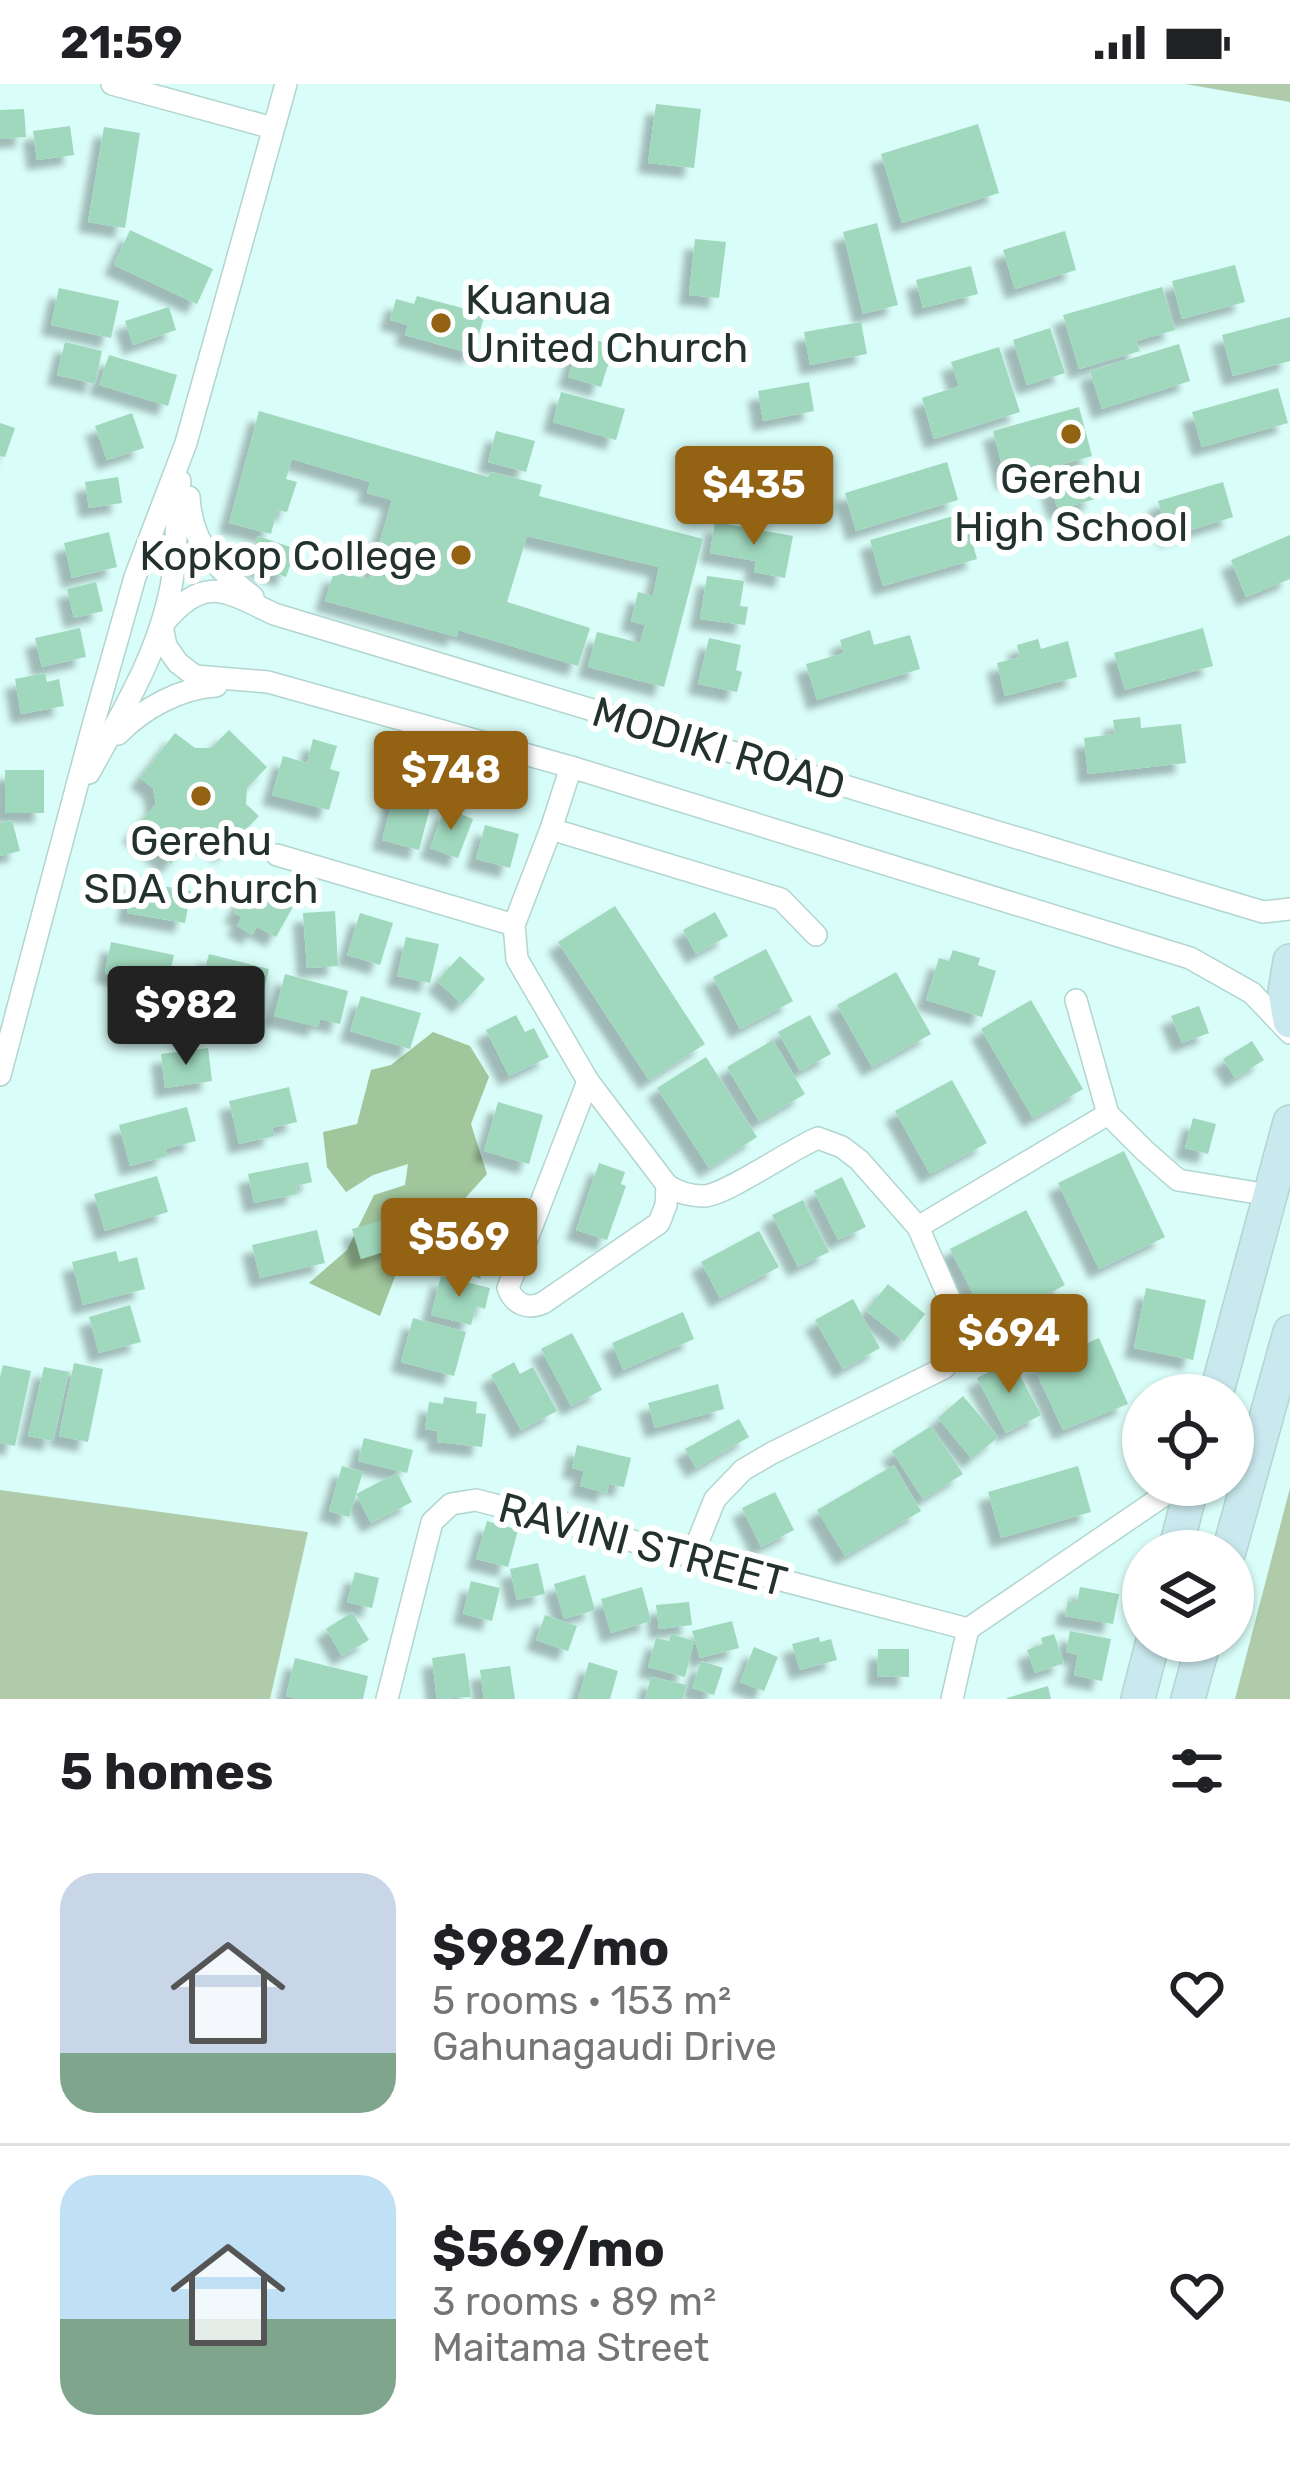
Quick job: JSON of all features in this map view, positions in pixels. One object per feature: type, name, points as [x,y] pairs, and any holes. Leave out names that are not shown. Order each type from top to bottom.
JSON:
[{"type":"street","points":[[112,84],[273,128]]},
{"type":"street","points":[[0,1075],[135,577],[186,443],[286,84]]},
{"type":"street","points":[[186,443],[190,521],[210,561],[274,614]]},
{"type":"street","points":[[74,799],[128,702],[162,626],[173,573],[186,443]]},
{"type":"street","name":"MODIKI ROAD","points":[[1290,909],[1263,912],[274,614],[236,596],[209,590],[179,605],[162,626],[166,646],[195,676],[268,682],[571,766],[1190,958],[1252,993],[1290,1033]]},
{"type":"street","points":[[74,799],[110,742],[160,703],[194,687],[268,682]]},
{"type":"street","points":[[571,766],[514,925],[518,959],[588,1081],[667,1185],[678,1192],[706,1196],[720,1192],[818,1138],[842,1147],[918,1227],[960,1323],[955,1355],[944,1368],[742,1470],[715,1498],[692,1556]]},
{"type":"street","points":[[551,829],[781,899],[816,935]]},
{"type":"street","points":[[277,856],[514,925]]},
{"type":"street","points":[[1290,961],[1285,992],[1290,1021]]},
{"type":"street","points":[[1076,1000],[1108,1114],[1178,1180],[1269,1195]]},
{"type":"street","points":[[588,1081],[508,1288],[515,1301],[529,1306],[543,1303],[659,1222],[664,1216],[667,1185]]},
{"type":"street","points":[[918,1227],[1108,1114]]},
{"type":"street","points":[[1222,1374],[1290,1122]]},
{"type":"street","points":[[1235,1530],[1290,1332]]},
{"type":"street","name":"RAVINI STREET","points":[[387,1699],[432,1522],[451,1504],[476,1500],[968,1629]]},
{"type":"street","points":[[952,1699],[968,1629],[1148,1506]]},
{"type":"street","points":[[1138,1699],[1148,1662]]},
{"type":"street","points":[[1188,1699],[1198,1662]]},
{"type":"green space","points":[[1185,84],[1290,84],[1290,102]]},
{"type":"green space","points":[[433,1032],[470,1046],[489,1077],[471,1124],[487,1174],[459,1205],[481,1279],[432,1261],[399,1266],[380,1316],[309,1283],[347,1250],[374,1195],[405,1185],[408,1164],[373,1175],[346,1192],[327,1167],[323,1132],[357,1124],[371,1070],[391,1065]]},
{"type":"green space","points":[[1290,1488],[1290,1699],[1235,1699],[1245,1662],[1254,1662],[1254,1626]]},
{"type":"green space","points":[[0,1490],[308,1532],[270,1699],[0,1699]]},
{"type":"building","points":[[656,104],[701,109],[694,168],[648,163]]},
{"type":"building","points":[[24,109],[26,137],[0,139],[0,110]]},
{"type":"building","points":[[978,124],[999,193],[902,223],[881,154]]},
{"type":"building","points":[[70,126],[74,155],[37,160],[33,131]]},
{"type":"building","points":[[104,127],[140,133],[125,228],[88,222]]},
{"type":"building","points":[[877,223],[898,305],[863,314],[843,232]]},
{"type":"building","points":[[130,230],[213,269],[197,304],[114,265]]},
{"type":"building","points":[[1065,231],[1076,270],[1015,289],[1003,250]]},
{"type":"building","points":[[695,239],[726,242],[719,298],[689,295]]},
{"type":"building","points":[[1235,265],[1245,302],[1182,319],[1172,281]]},
{"type":"building","points":[[971,266],[978,294],[923,308],[916,280]]},
{"type":"building","points":[[1162,287],[1175,330],[1136,341],[1140,351],[1079,369],[1063,315]]},
{"type":"building","points":[[59,288],[119,301],[111,338],[51,325]]},
{"type":"building","name":"Kuanua United Church","points":[[417,296],[485,314],[473,354],[405,335],[408,325],[390,320],[396,299],[414,304]]},
{"type":"building","points":[[169,307],[176,330],[133,345],[125,321]]},
{"type":"building","points":[[1290,317],[1290,361],[1233,376],[1222,335]]},
{"type":"building","points":[[861,322],[867,354],[810,365],[804,332]]},
{"type":"building","points":[[1050,328],[1065,373],[1027,385],[1013,340]]},
{"type":"building","points":[[581,335],[614,346],[601,387],[568,377]]},
{"type":"building","points":[[65,342],[102,351],[95,384],[57,375]]},
{"type":"building","points":[[1179,344],[1190,381],[1102,409],[1090,371]]},
{"type":"building","points":[[999,347],[1020,412],[934,439],[922,398],[959,386],[951,362]]},
{"type":"building","points":[[109,355],[177,375],[168,406],[99,385]]},
{"type":"building","points":[[809,382],[814,411],[763,421],[758,391]]},
{"type":"building","points":[[1278,388],[1288,423],[1202,447],[1192,412]]},
{"type":"building","points":[[561,392],[625,409],[616,440],[553,422]]},
{"type":"building","points":[[1079,407],[1092,456],[1006,480],[993,431]]},
{"type":"building","points":[[259,411],[488,477],[491,472],[542,485],[539,496],[703,539],[664,687],[588,667],[597,632],[640,643],[645,625],[631,621],[638,592],[653,596],[659,567],[527,536],[507,602],[590,628],[578,666],[458,630],[457,637],[325,601],[334,572],[369,579],[392,500],[367,493],[370,482],[292,459],[286,479],[297,482],[287,512],[277,510],[271,534],[229,523]]},
{"type":"building","points":[[132,413],[144,448],[107,460],[95,426]]},
{"type":"building","points":[[0,423],[15,428],[5,457],[0,456]]},
{"type":"building","points":[[496,431],[535,441],[526,472],[488,462]]},
{"type":"building","points":[[784,456],[791,492],[739,503],[732,467]]},
{"type":"building","points":[[947,462],[958,500],[856,531],[845,493]]},
{"type":"building","points":[[1088,475],[1095,499],[1058,510],[1051,487]]},
{"type":"building","points":[[118,477],[122,503],[89,508],[85,482]]},
{"type":"building","points":[[1223,482],[1233,517],[1169,537],[1158,501]]},
{"type":"building","points":[[964,513],[977,559],[883,586],[870,540]]},
{"type":"building","points":[[715,522],[793,536],[785,578],[754,572],[756,561],[710,553]]},
{"type":"building","points":[[109,532],[117,567],[72,578],[64,543]]},
{"type":"building","points":[[1290,535],[1290,579],[1246,597],[1231,560]]},
{"type":"building","points":[[258,536],[296,549],[286,577],[248,563]]},
{"type":"building","points":[[707,576],[744,581],[740,606],[748,607],[745,625],[700,619]]},
{"type":"building","points":[[96,582],[103,611],[74,618],[67,589]]},
{"type":"building","points":[[80,628],[86,657],[42,667],[35,638]]},
{"type":"building","points":[[1203,628],[1213,666],[1125,690],[1114,653]]},
{"type":"building","points":[[870,630],[874,645],[910,635],[920,669],[817,700],[806,664],[844,653],[840,640]]},
{"type":"building","points":[[709,638],[741,645],[737,692],[698,684]]},
{"type":"building","points":[[1038,639],[1041,649],[1068,641],[1077,677],[1005,696],[997,663],[1020,657],[1017,645]]},
{"type":"building","points":[[45,673],[47,682],[59,679],[64,706],[21,714],[15,679]]},
{"type":"building","points":[[1140,717],[1141,728],[1181,724],[1186,763],[1088,774],[1084,738],[1115,734],[1113,720]]},
{"type":"building","name":"Gerehu SDA Church","points":[[229,730],[267,767],[247,788],[246,804],[259,816],[224,853],[211,841],[189,842],[171,864],[132,832],[156,804],[153,788],[140,778],[175,733],[195,748],[211,748]]},
{"type":"building","points":[[313,739],[337,746],[330,769],[340,772],[329,810],[272,795],[283,756],[307,763]]},
{"type":"building","points":[[5,770],[44,770],[44,813],[5,813]]},
{"type":"building","points":[[395,791],[432,800],[419,850],[382,840]]},
{"type":"building","points":[[445,808],[473,819],[458,858],[430,848]]},
{"type":"building","points":[[12,820],[20,851],[0,856],[0,823]]},
{"type":"building","points":[[485,825],[519,834],[510,868],[476,859]]},
{"type":"building","points":[[133,881],[191,891],[185,923],[127,913]]},
{"type":"building","points":[[252,881],[294,905],[276,937],[257,927],[252,935],[237,926],[242,917],[234,913]]},
{"type":"building","points":[[615,906],[705,1044],[649,1080],[558,942]]},
{"type":"building","points":[[335,911],[338,966],[307,968],[303,913]]},
{"type":"building","points":[[715,912],[728,936],[696,954],[683,930]]},
{"type":"building","points":[[360,913],[393,923],[380,965],[347,955]]},
{"type":"building","points":[[406,937],[439,944],[430,983],[397,976]]},
{"type":"building","points":[[111,942],[174,955],[167,986],[105,973]]},
{"type":"building","points":[[766,949],[793,1001],[740,1029],[713,977]]},
{"type":"building","points":[[953,950],[980,958],[978,965],[996,971],[982,1017],[926,1000],[939,958],[949,961]]},
{"type":"building","points":[[209,954],[269,969],[260,1005],[199,990]]},
{"type":"building","points":[[460,956],[485,979],[462,1004],[437,981]]},
{"type":"building","points":[[896,972],[931,1034],[872,1067],[837,1005]]},
{"type":"building","points":[[285,974],[348,991],[340,1024],[320,1019],[318,1027],[274,1016]]},
{"type":"building","points":[[361,996],[421,1013],[410,1049],[350,1031]]},
{"type":"building","points":[[1031,1000],[1083,1089],[1033,1118],[981,1029]]},
{"type":"building","points":[[1199,1006],[1209,1033],[1182,1043],[1171,1016]]},
{"type":"building","points":[[516,1015],[525,1032],[534,1028],[549,1057],[509,1076],[486,1030]]},
{"type":"building","points":[[810,1015],[831,1054],[800,1071],[778,1032]]},
{"type":"building","points":[[773,1040],[805,1094],[759,1121],[727,1067]]},
{"type":"building","points":[[1252,1041],[1264,1060],[1235,1078],[1223,1059]]},
{"type":"building","points":[[208,1048],[212,1081],[165,1088],[161,1054]]},
{"type":"building","points":[[706,1057],[757,1137],[709,1168],[657,1088]]},
{"type":"building","points":[[952,1080],[987,1143],[930,1174],[895,1111]]},
{"type":"building","points":[[289,1087],[297,1122],[272,1128],[274,1136],[239,1144],[229,1101]]},
{"type":"building","points":[[498,1102],[543,1115],[529,1164],[484,1151]]},
{"type":"building","points":[[187,1107],[196,1141],[165,1149],[167,1156],[130,1166],[119,1125]]},
{"type":"building","points":[[1193,1118],[1216,1124],[1208,1154],[1185,1148]]},
{"type":"building","points":[[1124,1151],[1165,1237],[1099,1269],[1058,1183]]},
{"type":"building","points":[[308,1162],[312,1182],[296,1186],[297,1194],[254,1203],[248,1174]]},
{"type":"building","points":[[599,1163],[625,1172],[621,1184],[626,1186],[607,1240],[576,1230]]},
{"type":"building","points":[[157,1176],[168,1212],[105,1231],[94,1194]]},
{"type":"building","points":[[842,1177],[866,1227],[838,1240],[814,1191]]},
{"type":"building","points":[[469,1200],[515,1212],[502,1262],[456,1251]]},
{"type":"building","points":[[803,1200],[829,1252],[798,1267],[772,1215]]},
{"type":"building","points":[[1026,1210],[1065,1285],[989,1324],[950,1249]]},
{"type":"building","points":[[398,1216],[406,1245],[361,1259],[352,1229]]},
{"type":"building","points":[[317,1230],[325,1263],[260,1278],[252,1245]]},
{"type":"building","points":[[759,1231],[779,1267],[720,1298],[701,1262]]},
{"type":"building","points":[[116,1251],[119,1262],[137,1257],[145,1289],[83,1305],[72,1262]]},
{"type":"building","points":[[441,1276],[490,1288],[485,1309],[476,1306],[471,1325],[431,1315]]},
{"type":"building","points":[[888,1284],[925,1314],[904,1341],[866,1311]]},
{"type":"building","points":[[1146,1288],[1206,1300],[1193,1360],[1134,1348]]},
{"type":"building","points":[[853,1299],[880,1348],[843,1369],[815,1320]]},
{"type":"building","points":[[130,1305],[141,1342],[99,1353],[89,1317]]},
{"type":"building","points":[[683,1312],[694,1339],[623,1370],[612,1343]]},
{"type":"building","points":[[413,1318],[466,1332],[454,1376],[401,1362]]},
{"type":"building","points":[[572,1333],[602,1390],[571,1406],[541,1349]]},
{"type":"building","points":[[1099,1338],[1122,1390],[1122,1406],[1063,1430],[1034,1367]]},
{"type":"building","points":[[1012,1360],[1041,1415],[1006,1433],[977,1378]]},
{"type":"building","points":[[514,1362],[520,1374],[533,1367],[557,1411],[521,1430],[491,1375]]},
{"type":"building","points":[[74,1363],[103,1369],[88,1442],[59,1436]]},
{"type":"building","points":[[3,1365],[31,1371],[15,1446],[0,1443]]},
{"type":"building","points":[[44,1367],[69,1372],[53,1441],[28,1436]]},
{"type":"building","points":[[718,1384],[724,1409],[655,1428],[648,1403]]},
{"type":"building","points":[[963,1396],[998,1437],[972,1459],[938,1418]]},
{"type":"building","points":[[444,1397],[477,1402],[476,1413],[486,1414],[482,1447],[437,1442],[438,1431],[425,1429],[429,1402],[443,1404]]},
{"type":"building","points":[[739,1419],[749,1437],[696,1468],[685,1449]]},
{"type":"building","points":[[931,1426],[963,1474],[923,1499],[892,1451]]},
{"type":"building","points":[[364,1438],[413,1450],[407,1473],[358,1461]]},
{"type":"building","points":[[577,1445],[631,1458],[624,1487],[609,1484],[607,1493],[580,1486],[584,1471],[572,1468]]},
{"type":"building","points":[[894,1465],[921,1511],[845,1556],[817,1510]]},
{"type":"building","points":[[342,1466],[363,1472],[349,1517],[329,1511]]},
{"type":"building","points":[[1078,1466],[1091,1512],[1001,1538],[988,1492]]},
{"type":"building","points":[[397,1473],[412,1502],[371,1523],[356,1494]]},
{"type":"building","points":[[775,1492],[794,1530],[761,1547],[742,1508]]},
{"type":"building","points":[[487,1521],[518,1530],[508,1567],[476,1559]]},
{"type":"building","points":[[538,1563],[545,1594],[517,1600],[510,1569]]},
{"type":"building","points":[[355,1572],[379,1578],[372,1608],[347,1602]]},
{"type":"building","points":[[585,1575],[595,1610],[564,1619],[554,1584]]},
{"type":"building","points":[[471,1581],[500,1588],[492,1621],[463,1614]]},
{"type":"building","points":[[642,1587],[651,1621],[611,1633],[601,1599]]},
{"type":"building","points":[[1080,1587],[1119,1594],[1113,1624],[1065,1616],[1068,1601],[1077,1603]]},
{"type":"building","points":[[689,1602],[692,1625],[659,1629],[656,1605]]},
{"type":"building","points":[[352,1612],[369,1640],[342,1656],[326,1629]]},
{"type":"building","points":[[545,1615],[577,1626],[568,1651],[536,1640]]},
{"type":"building","points":[[732,1621],[739,1648],[700,1658],[692,1631]]},
{"type":"building","points":[[1070,1631],[1111,1639],[1102,1681],[1074,1675],[1078,1655],[1066,1652]]},
{"type":"building","points":[[671,1634],[694,1641],[685,1677],[648,1667],[656,1638],[669,1641]]},
{"type":"building","points":[[1054,1634],[1064,1663],[1035,1673],[1027,1650]]},
{"type":"building","points":[[819,1637],[820,1642],[831,1639],[837,1660],[800,1670],[792,1644]]},
{"type":"building","points":[[754,1647],[778,1657],[764,1691],[740,1682]]},
{"type":"building","points":[[878,1649],[909,1649],[909,1677],[877,1676]]},
{"type":"building","points":[[465,1653],[471,1697],[437,1699],[432,1658]]},
{"type":"building","points":[[295,1658],[368,1676],[363,1699],[286,1696]]},
{"type":"building","points":[[701,1661],[723,1668],[714,1695],[692,1688]]},
{"type":"building","points":[[589,1662],[618,1671],[610,1699],[578,1699]]},
{"type":"building","points":[[510,1666],[515,1699],[484,1699],[480,1670]]},
{"type":"building","points":[[651,1677],[687,1685],[683,1699],[645,1699]]},
{"type":"building","points":[[1048,1686],[1051,1699],[1007,1699],[1007,1698]]},
{"type":"place","name":"Kuanua United Church","points":[[441,323]]},
{"type":"place","name":"Gerehu High School","points":[[1071,434]]},
{"type":"place","name":"Kopkop College","points":[[461,555]]},
{"type":"place","name":"Gerehu SDA Church","points":[[201,796]]}]
